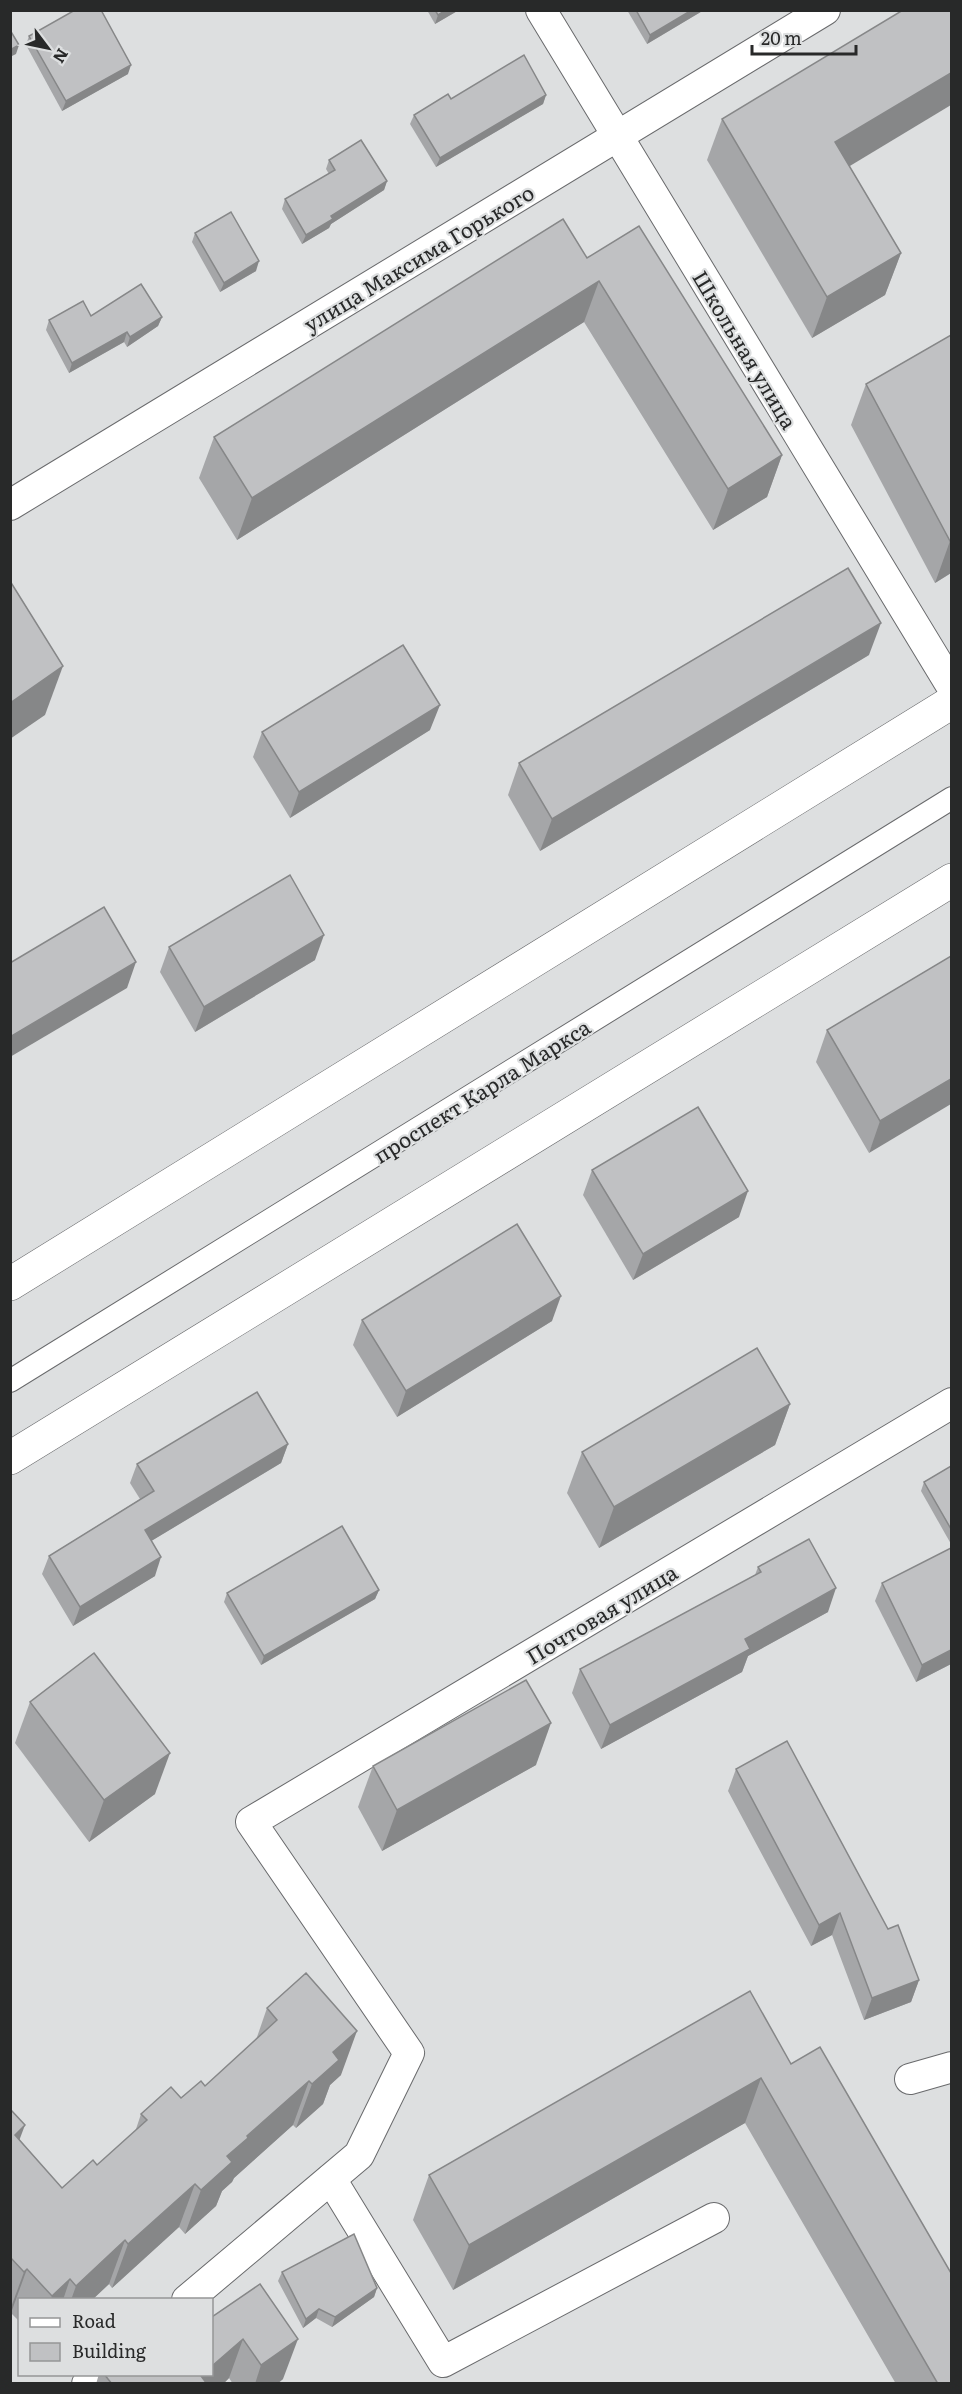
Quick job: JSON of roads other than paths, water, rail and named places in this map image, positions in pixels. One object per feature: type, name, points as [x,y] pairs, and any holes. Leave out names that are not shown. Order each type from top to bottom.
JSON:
[{"type":"street","name":"Школьная улица","points":[[541,10],[951,687]]},
{"type":"street","name":"улица Максима Горького","points":[[10,505],[825,10]]},
{"type":"street","points":[[10,1284],[951,702]]},
{"type":"street","name":"проспект Карла Маркса","points":[[10,1381],[951,798]]},
{"type":"street","points":[[10,1458],[951,880]]},
{"type":"street","name":"Почтовая улица","points":[[331,2179],[359,2154],[409,2053],[251,1822],[951,1403]]},
{"type":"street","points":[[910,2079],[951,2067]]},
{"type":"street","points":[[189,2298],[331,2179],[443,2362],[714,2218]]}]
